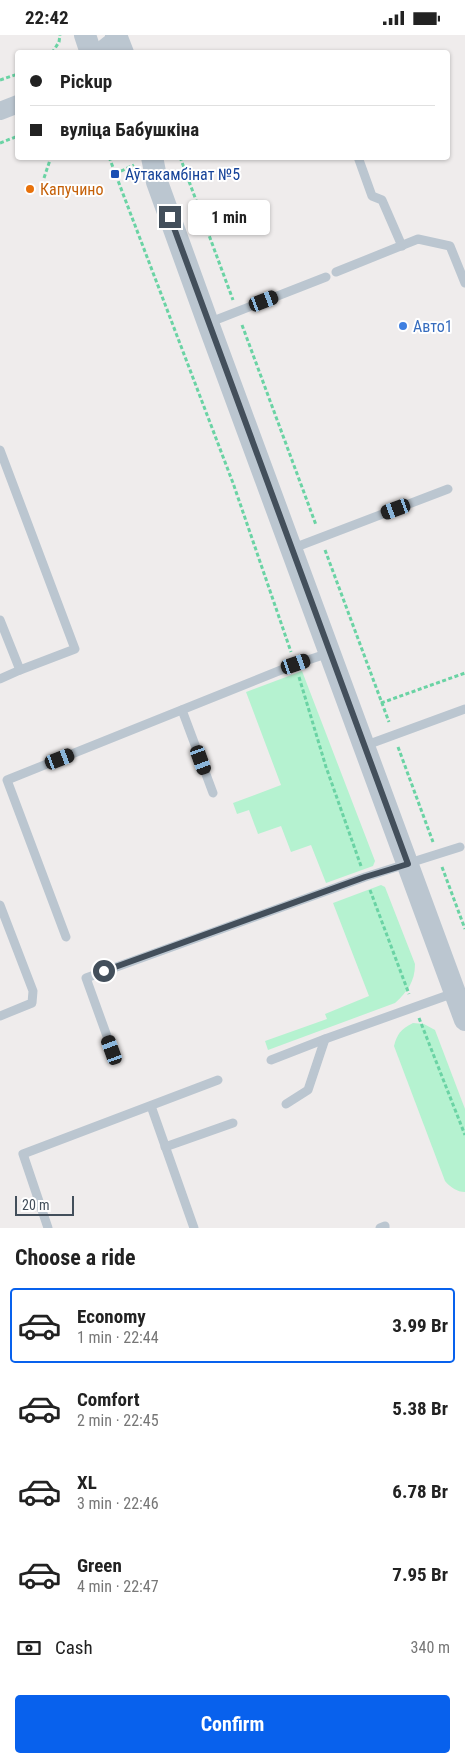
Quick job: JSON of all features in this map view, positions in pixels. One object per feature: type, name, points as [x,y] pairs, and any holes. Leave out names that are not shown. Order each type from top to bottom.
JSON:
[{"type":"street","points":[[85,35],[90,50]]},
{"type":"street","points":[[103,50],[119,40]]},
{"type":"street","points":[[0,111],[15,105]]},
{"type":"street","points":[[146,160],[157,182],[465,1020]]},
{"type":"lane","points":[[359,160],[372,196],[382,200],[402,246]]},
{"type":"lane","points":[[336,272],[418,239],[450,246],[465,283]]},
{"type":"lane","points":[[208,323],[326,277]]},
{"type":"lane","points":[[0,450],[75,649],[0,679]]},
{"type":"lane","points":[[291,549],[448,489]]},
{"type":"lane","points":[[0,620],[20,671]]},
{"type":"lane","points":[[66,937],[7,780],[329,652]]},
{"type":"lane","points":[[364,746],[465,709]]},
{"type":"lane","points":[[182,710],[213,793]]},
{"type":"lane","points":[[112,1050],[86,978],[365,877],[460,847]]},
{"type":"lane","points":[[0,905],[33,991],[32,1003],[0,1016]]},
{"type":"lane","points":[[271,1060],[455,992]]},
{"type":"lane","points":[[286,1104],[308,1090],[325,1039]]},
{"type":"lane","points":[[48,1228],[23,1155],[218,1080]]},
{"type":"lane","points":[[150,1106],[194,1228]]},
{"type":"lane","points":[[165,1147],[233,1123]]},
{"type":"lane","points":[[380,1228],[385,1226],[385,1228]]},
{"type":"path","points":[[54,50],[59,42],[60,35]]},
{"type":"path","points":[[0,80],[15,75]]},
{"type":"path","points":[[0,143],[15,137]]},
{"type":"path","points":[[44,178],[50,160]]},
{"type":"path","points":[[110,160],[233,483],[296,664],[326,767],[365,877],[465,1135]]},
{"type":"path","points":[[115,174],[143,160]]},
{"type":"path","points":[[381,703],[465,673]]},
{"type":"green space","points":[[302,671],[375,861],[373,866],[326,883],[311,845],[291,852],[281,826],[258,834],[249,810],[237,814],[233,803],[281,785],[246,692]]},
{"type":"green space","points":[[381,885],[385,887],[415,964],[414,976],[407,991],[395,1003],[268,1050],[265,1041],[327,1019],[325,1014],[369,996],[333,903]]},
{"type":"green space","points":[[413,1023],[424,1024],[435,1030],[465,1109],[465,1192],[454,1189],[445,1181],[394,1046],[400,1032]]},
{"type":"place","name":"Аўтакамбінат №5","points":[[115,174]]},
{"type":"place","name":"Капучино","points":[[30,189]]},
{"type":"place","name":"Авто1","points":[[403,326]]},
{"type":"route","points":[[104,971],[365,877],[408,864],[170,217]]}]
